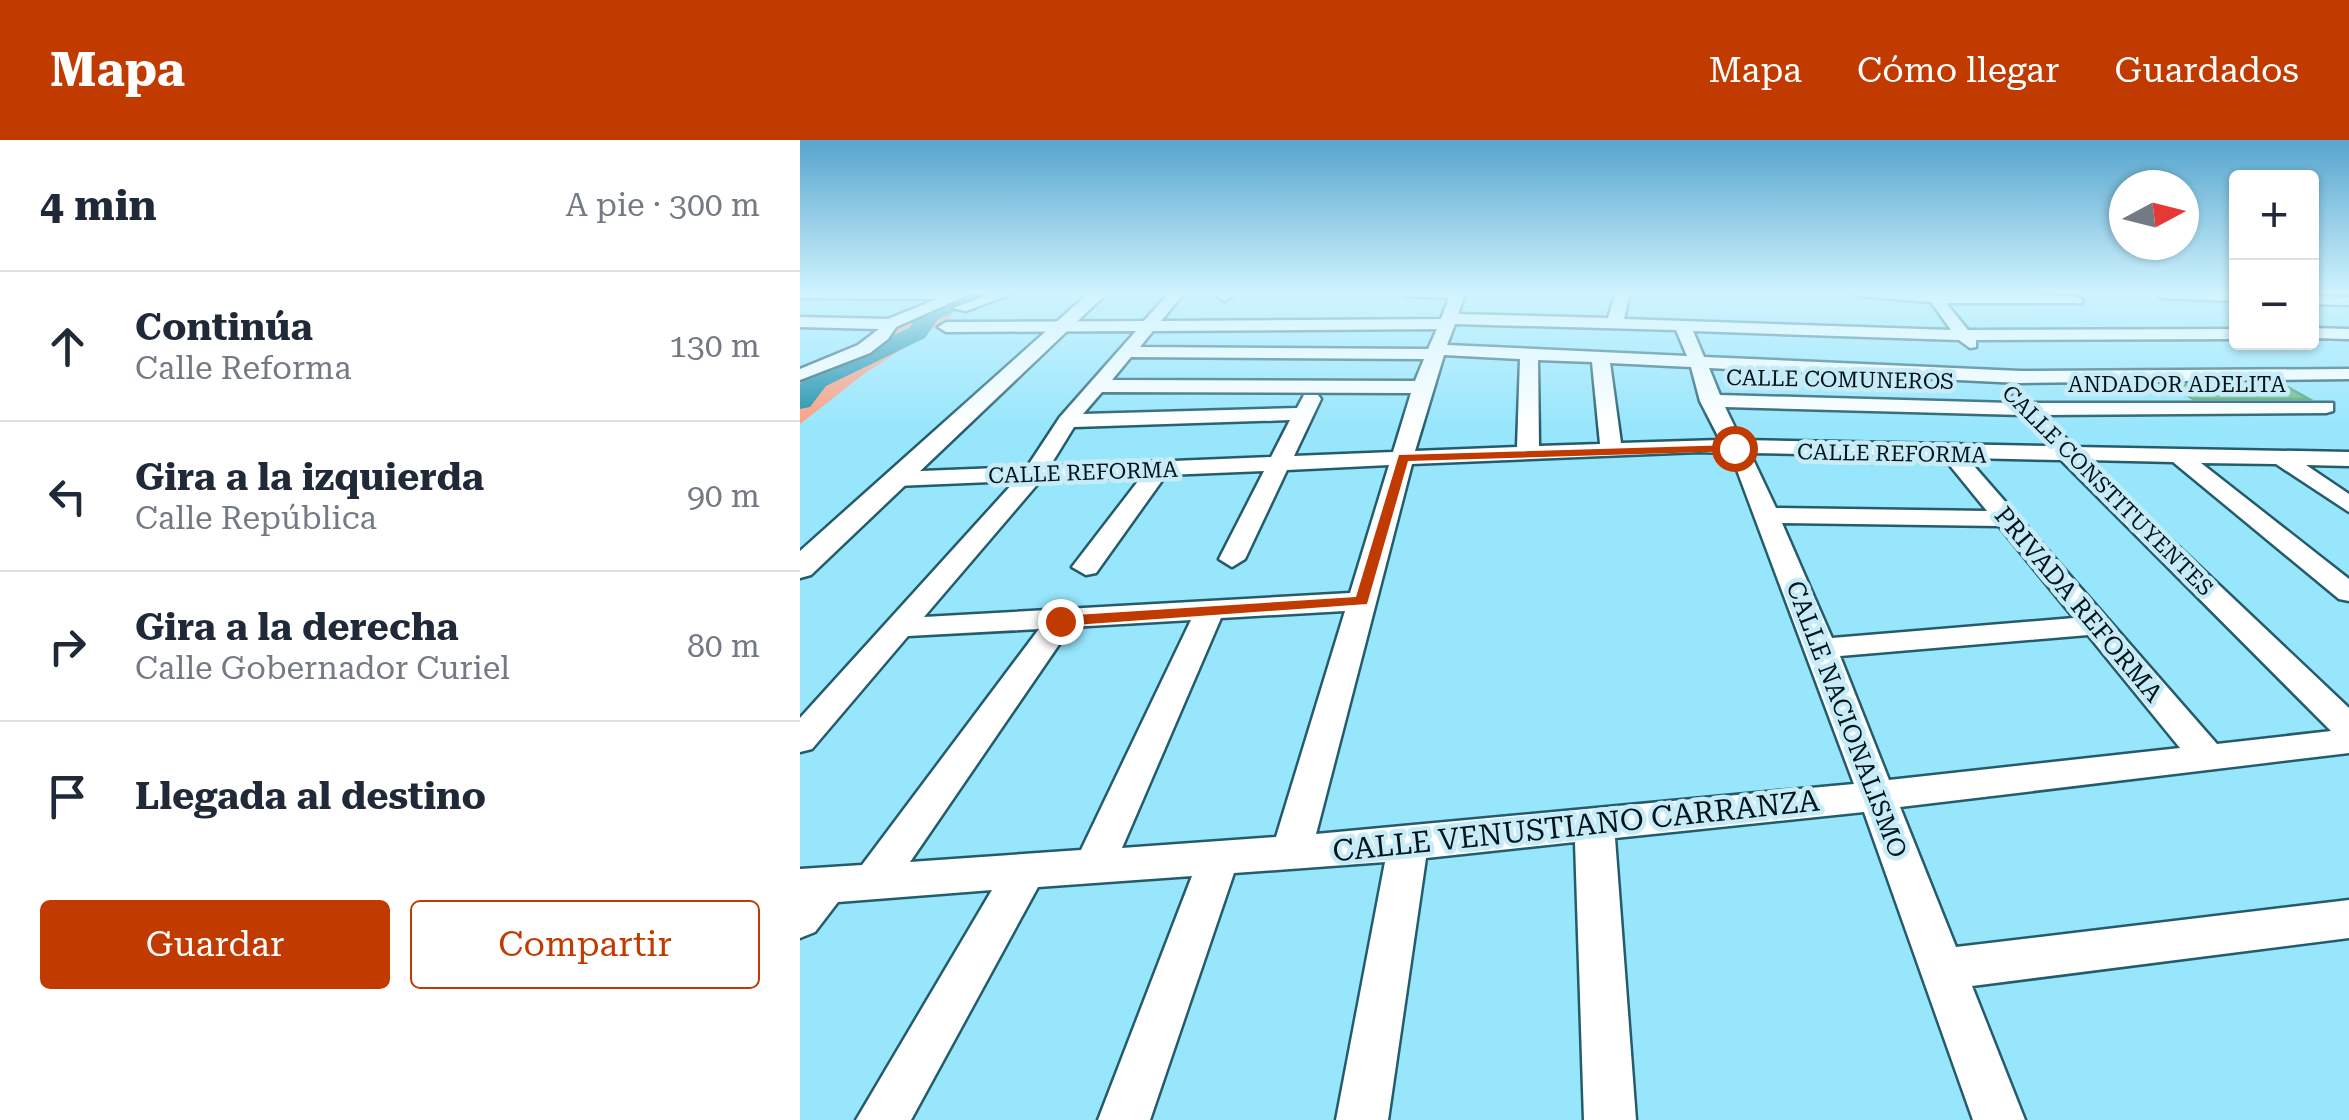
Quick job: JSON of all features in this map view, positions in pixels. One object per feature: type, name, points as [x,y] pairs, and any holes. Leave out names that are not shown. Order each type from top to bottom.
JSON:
[{"type":"street","points":[[800,375],[878,338]]},
{"type":"street","points":[[800,568],[1048,338]]},
{"type":"street","points":[[800,740],[1034,474],[1068,421],[1140,338]]},
{"type":"street","points":[[1291,854],[1422,387],[1442,338]]},
{"type":"street","name":"CALLE NACIONALISMO","points":[[1688,338],[1700,361],[1710,401],[1745,462],[1821,648],[1999,1120]]},
{"type":"street","name":"CALLE CONSTITUYENTES","points":[[1966,338],[1994,376],[2070,456],[2349,728]]},
{"type":"street","points":[[2149,338],[2213,376]]},
{"type":"street","points":[[1126,352],[1530,352],[1994,376],[2349,374]]},
{"type":"street","points":[[1528,454],[1530,352]]},
{"type":"street","points":[[800,357],[842,358]]},
{"type":"street","points":[[1600,358],[1611,450]]},
{"type":"street","name":"ANDADOR ADELITA","points":[[2028,409],[2331,412],[2275,376]]},
{"type":"street","points":[[1098,386],[1422,387]]},
{"type":"street","points":[[1232,559],[1317,387]]},
{"type":"street","name":"CALLE COMUNEROS","points":[[1710,401],[2028,409]]},
{"type":"street","points":[[1068,421],[1304,414]]},
{"type":"street","name":"CALLE REFORMA","points":[[896,480],[1734,448],[2349,459]]},
{"type":"street","name":"PRIVADA REFORMA","points":[[1952,454],[2206,755]]},
{"type":"street","points":[[2180,457],[2349,594]]},
{"type":"street","points":[[2282,458],[2349,506]]},
{"type":"street","points":[[1086,567],[1159,469]]},
{"type":"street","points":[[1767,515],[2008,519]]},
{"type":"street","points":[[897,628],[1362,601]]},
{"type":"street","points":[[1092,868],[1209,612]]},
{"type":"street","points":[[872,882],[1060,621]]},
{"type":"street","points":[[1821,648],[2098,625]]},
{"type":"street","name":"CALLE VENUSTIANO CARRANZA","points":[[814,886],[1408,844],[1877,796],[2349,741]]},
{"type":"street","points":[[1594,824],[1610,1120]]},
{"type":"street","points":[[1362,1120],[1408,844]]},
{"type":"street","points":[[1124,1120],[1218,860]]},
{"type":"street","points":[[882,1120],[1025,872]]},
{"type":"street","points":[[800,919],[814,886]]},
{"type":"street","points":[[1944,969],[2349,919]]},
{"type":"shaded area","points":[[888,338],[920,338],[865,373],[800,424],[800,378]]},
{"type":"building","points":[[2282,384],[2309,399],[2193,399],[2171,385]]},
{"type":"waterway","points":[[800,401],[817,380],[907,338]]},
{"type":"route","points":[[1060,621],[1362,601],[1403,458],[1699,446],[1734,448]]}]
